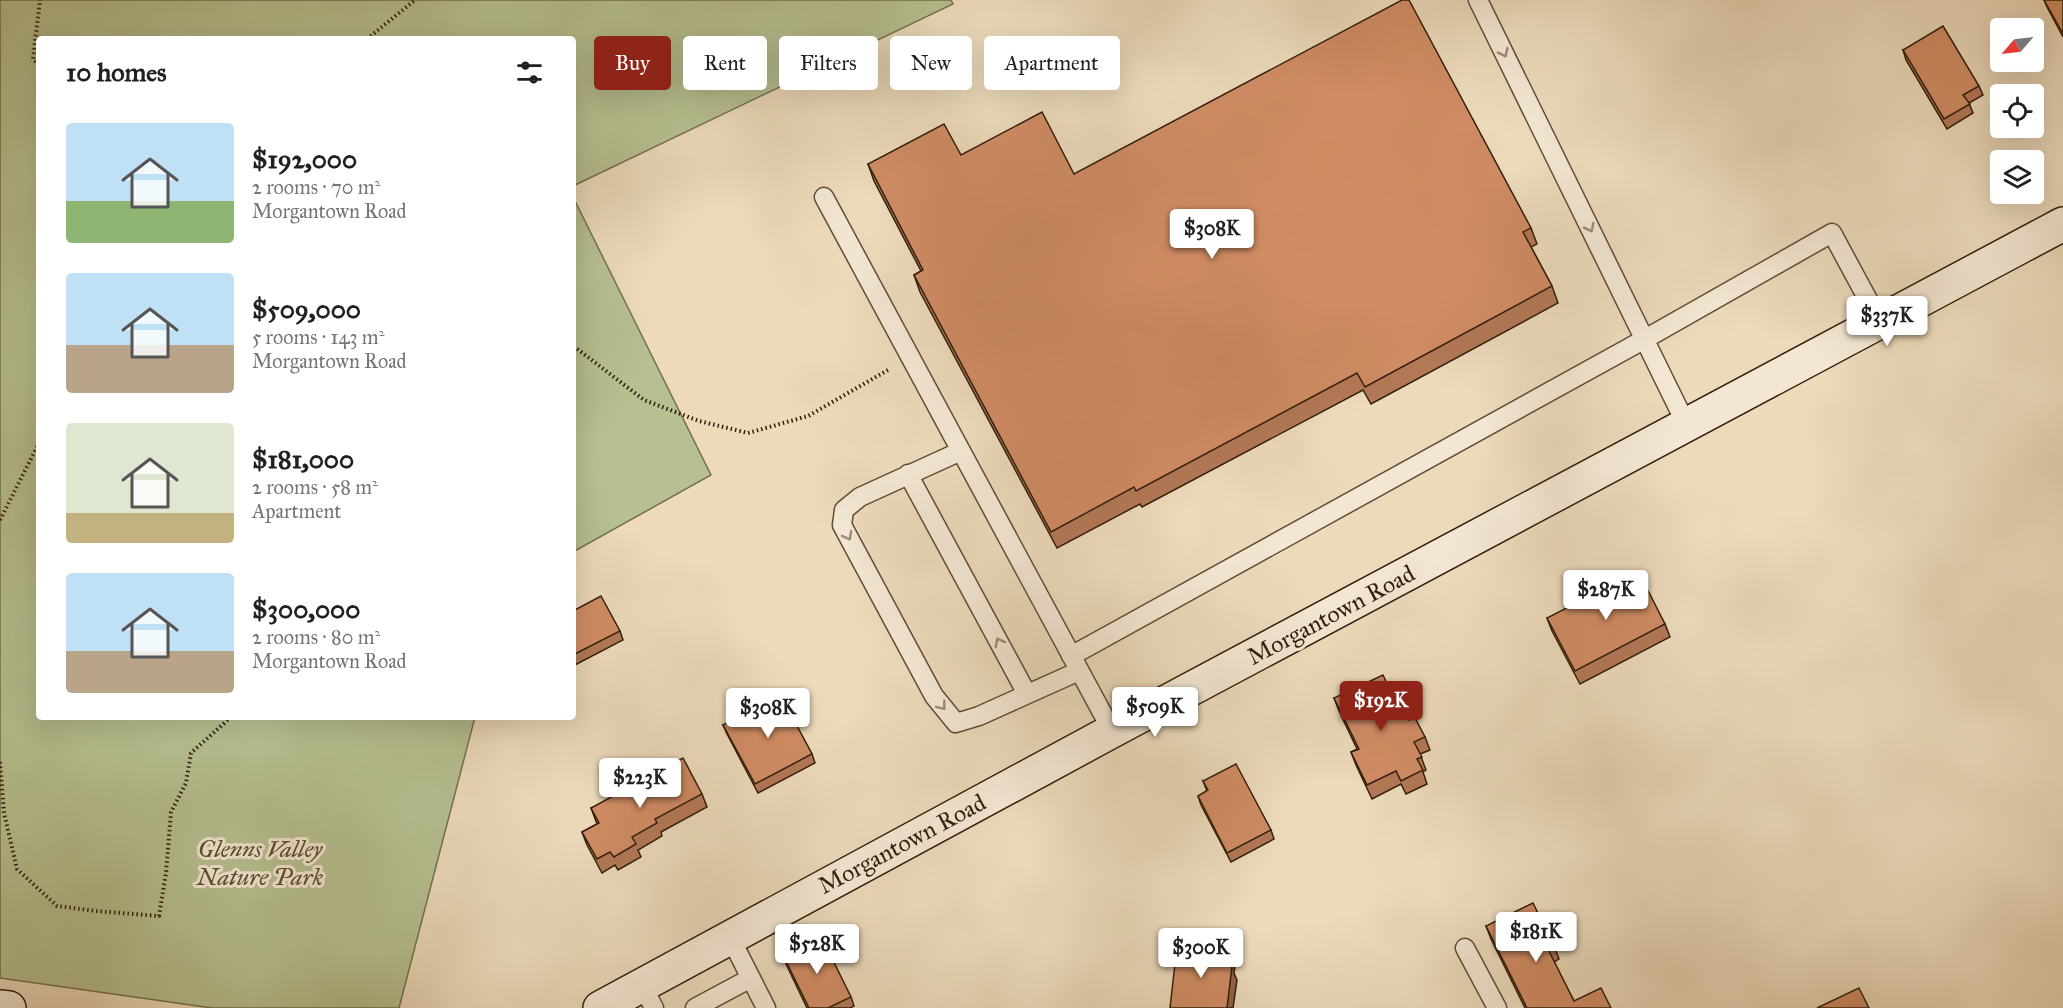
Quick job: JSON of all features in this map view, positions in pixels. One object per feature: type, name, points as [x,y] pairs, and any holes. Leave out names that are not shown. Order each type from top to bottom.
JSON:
[{"type":"main road","name":"Morgantown Road","points":[[600,1008],[648,997],[730,937],[2063,224]]},
{"type":"main road","points":[[0,1007],[9,1008]]},
{"type":"lane","points":[[1478,0],[1687,426]]},
{"type":"lane","points":[[824,197],[1112,731]]},
{"type":"lane","points":[[961,451],[860,497],[844,510],[842,525],[934,696],[957,723],[979,716],[1027,694],[1075,664],[1832,233],[1880,322]]},
{"type":"lane","points":[[908,474],[1027,694]]},
{"type":"lane","points":[[730,937],[766,1008]]},
{"type":"lane","points":[[1465,948],[1497,1008]]},
{"type":"lane","points":[[703,1006],[751,978]]},
{"type":"path","points":[[36,62],[33,59],[40,0]]},
{"type":"path","points":[[371,36],[415,0]]},
{"type":"path","points":[[576,348],[644,400],[699,421],[748,433],[808,416],[888,369]]},
{"type":"path","points":[[0,520],[36,449]]},
{"type":"path","points":[[0,762],[4,813],[17,868],[57,906],[159,916],[166,873],[171,812],[186,783],[190,753],[228,720]]},
{"type":"green space","name":"Glenns Valley Nature Park","points":[[0,0],[951,0],[953,4],[878,40],[878,36],[779,36],[779,87],[576,185],[576,36],[36,36],[36,720],[474,720],[399,1008],[212,1008],[0,978]]},
{"type":"green space","points":[[576,203],[711,475],[576,550]]},
{"type":"building","points":[[1402,0],[1409,0],[1531,228],[1523,232],[1552,286],[1365,387],[1357,373],[1136,491],[1134,487],[1051,532],[914,275],[923,270],[868,164],[944,124],[961,155],[1042,112],[1074,174]]},
{"type":"building","points":[[2044,0],[2063,0],[2062,32]]},
{"type":"building","points":[[1943,26],[1979,86],[1963,95],[1970,104],[1944,119],[1903,50]]},
{"type":"building","points":[[1638,571],[1665,624],[1575,671],[1547,618]]},
{"type":"building","points":[[601,596],[620,631],[576,653],[576,609]]},
{"type":"building","points":[[1383,675],[1399,709],[1403,707],[1409,720],[1415,718],[1425,737],[1414,742],[1422,757],[1417,759],[1423,770],[1401,781],[1396,771],[1367,785],[1351,752],[1359,749],[1334,698]]},
{"type":"building","points":[[780,694],[812,754],[755,784],[723,725]]},
{"type":"building","points":[[683,758],[702,794],[655,819],[657,823],[632,837],[636,844],[614,857],[610,852],[597,859],[582,832],[599,823],[591,808]]},
{"type":"building","points":[[1236,764],[1271,830],[1227,853],[1198,796],[1208,790],[1203,781]]},
{"type":"building","points":[[1533,903],[1554,946],[1548,949],[1574,1001],[1601,988],[1611,1008],[1527,1008],[1486,926]]},
{"type":"building","points":[[821,936],[851,997],[828,1008],[809,1008],[783,955]]},
{"type":"building","points":[[1177,946],[1231,952],[1229,965],[1232,966],[1227,1008],[1170,1008]]},
{"type":"building","points":[[1859,988],[1869,1008],[1817,1008]]}]
